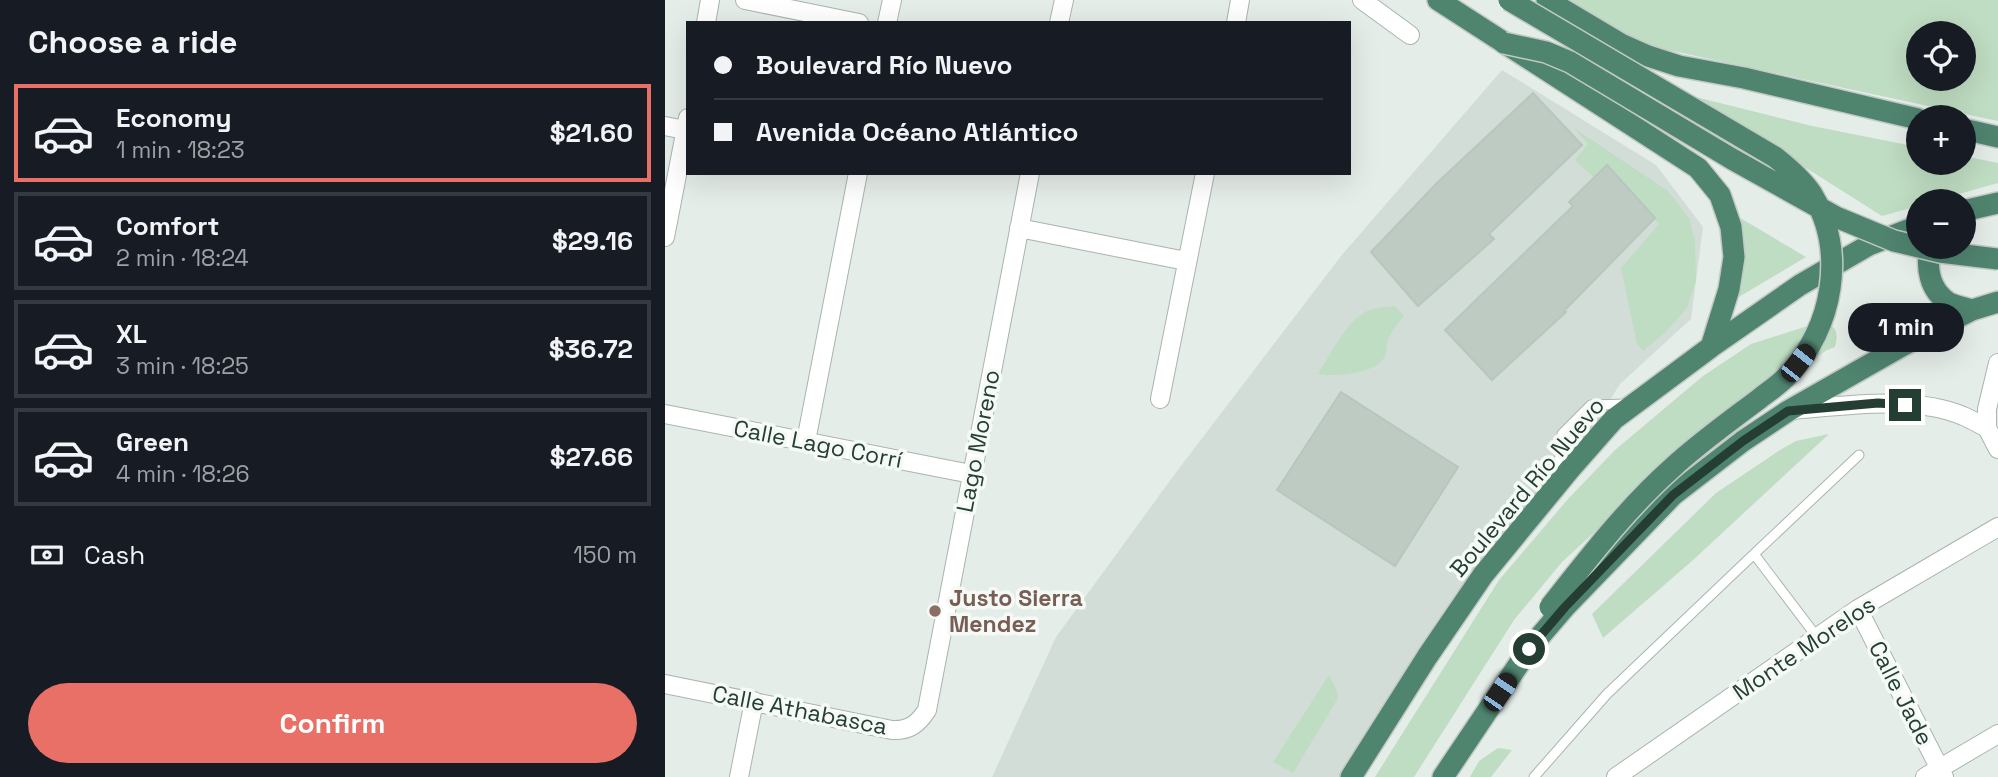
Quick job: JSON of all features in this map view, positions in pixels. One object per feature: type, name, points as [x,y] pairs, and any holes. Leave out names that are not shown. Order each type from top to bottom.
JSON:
[{"type":"highway","points":[[1438,0],[1698,168],[1720,195],[1731,227],[1734,257],[1728,289],[1711,347]]},
{"type":"highway","points":[[1509,0],[1775,156],[1796,173],[1812,194],[1823,219],[1832,251],[1832,282],[1823,318],[1809,349],[1787,376],[1664,475],[1621,520],[1549,607],[1529,649]]},
{"type":"highway","points":[[1547,0],[1621,44],[1679,66],[1744,78],[1906,116]]},
{"type":"highway","points":[[1504,43],[1546,52],[1570,62],[1732,159],[1836,217],[1894,241],[1940,253],[1998,259]]},
{"type":"highway","points":[[1976,132],[1998,137]]},
{"type":"highway","points":[[1976,208],[1998,203]]},
{"type":"highway","name":"Boulevard Río Nuevo","points":[[1351,777],[1427,657],[1483,576],[1614,419],[1800,285],[1869,245],[1906,231]]},
{"type":"highway","points":[[1928,259],[1931,285],[1949,303],[1972,310]]},
{"type":"highway","points":[[1443,777],[1529,649],[1565,607],[1673,495],[1743,441],[1788,411],[1902,346],[1972,310],[1998,302]]},
{"type":"street","points":[[706,21],[710,0]]},
{"type":"street","points":[[745,0],[849,21]]},
{"type":"street","points":[[887,21],[892,0]]},
{"type":"street","points":[[1059,21],[1064,0]]},
{"type":"street","points":[[1236,21],[1240,0]]},
{"type":"street","points":[[1361,0],[1410,35]]},
{"type":"street","points":[[665,126],[686,124]]},
{"type":"street","points":[[665,237],[686,129]]},
{"type":"street","points":[[806,440],[858,175]]},
{"type":"street","name":"Lago Moreno","points":[[927,710],[1030,175]]},
{"type":"street","points":[[1160,399],[1205,175]]},
{"type":"street","points":[[1019,228],[1186,261]]},
{"type":"street","points":[[1998,363],[1987,409],[1987,428],[1998,449]]},
{"type":"street","points":[[1788,411],[1878,403],[1933,407],[1961,415],[1987,428]]},
{"type":"street","name":"Calle Lago Corrí","points":[[665,414],[971,474]]},
{"type":"street","name":"Monte Morelos","points":[[1616,777],[1858,609],[1998,527]]},
{"type":"street","name":"Calle Jade","points":[[1858,609],[1936,774]]},
{"type":"street","name":"Calle Athabasca","points":[[665,684],[892,730],[903,730],[912,726],[927,710]]},
{"type":"street","points":[[739,777],[754,701]]},
{"type":"street","points":[[1936,774],[1998,734]]},
{"type":"lane","points":[[1557,485],[1562,434],[1591,405],[1636,403]]},
{"type":"lane","points":[[1534,777],[1607,694],[1859,455]]},
{"type":"lane","points":[[1754,554],[1817,637]]},
{"type":"shaded area","points":[[1502,70],[1656,165],[1703,227],[1691,319],[1620,384],[1557,485],[1360,777],[992,777],[1056,637],[1174,475],[1341,256]]},
{"type":"green space","points":[[1551,0],[1998,0],[1998,121],[1976,116],[1976,105],[1924,105],[1645,45]]},
{"type":"green space","points":[[1692,96],[1812,126],[1906,145],[1906,175],[1976,175],[1976,158],[1998,163],[1998,183],[1976,189],[1906,189],[1906,209],[1882,216]]},
{"type":"green space","points":[[1574,128],[1668,191],[1689,218],[1695,241],[1696,281],[1687,308],[1666,332],[1643,351],[1637,344],[1621,268],[1659,224],[1607,165],[1594,178],[1575,160],[1588,144]]},
{"type":"green space","points":[[1725,209],[1806,257],[1732,301]]},
{"type":"green space","points":[[1395,306],[1404,316],[1390,336],[1386,354],[1381,362],[1355,373],[1318,374],[1352,322],[1367,311]]},
{"type":"green space","points":[[1820,322],[1835,330],[1835,347],[1686,448],[1562,562],[1514,620],[1414,777],[1375,777],[1499,580],[1568,499],[1615,450],[1703,376],[1751,344]]},
{"type":"green space","points":[[1829,434],[1692,561],[1603,638],[1592,614],[1716,493],[1796,441]]},
{"type":"green space","points":[[1329,675],[1338,698],[1293,773],[1273,762]]},
{"type":"green space","points":[[1498,748],[1512,750],[1491,777],[1470,777],[1479,761]]},
{"type":"building","points":[[1533,93],[1582,145],[1489,234],[1494,239],[1418,306],[1371,252],[1437,183]]},
{"type":"building","points":[[1607,165],[1655,218],[1564,311],[1566,312],[1492,380],[1445,330],[1573,206],[1569,202]]},
{"type":"building","points":[[1341,392],[1458,467],[1395,566],[1277,490]]},
{"type":"place","name":"Justo Sierra Mendez","points":[[935,611]]},
{"type":"route","points":[[1529,649],[1565,607],[1673,495],[1743,441],[1788,411],[1878,403],[1905,405]]}]
